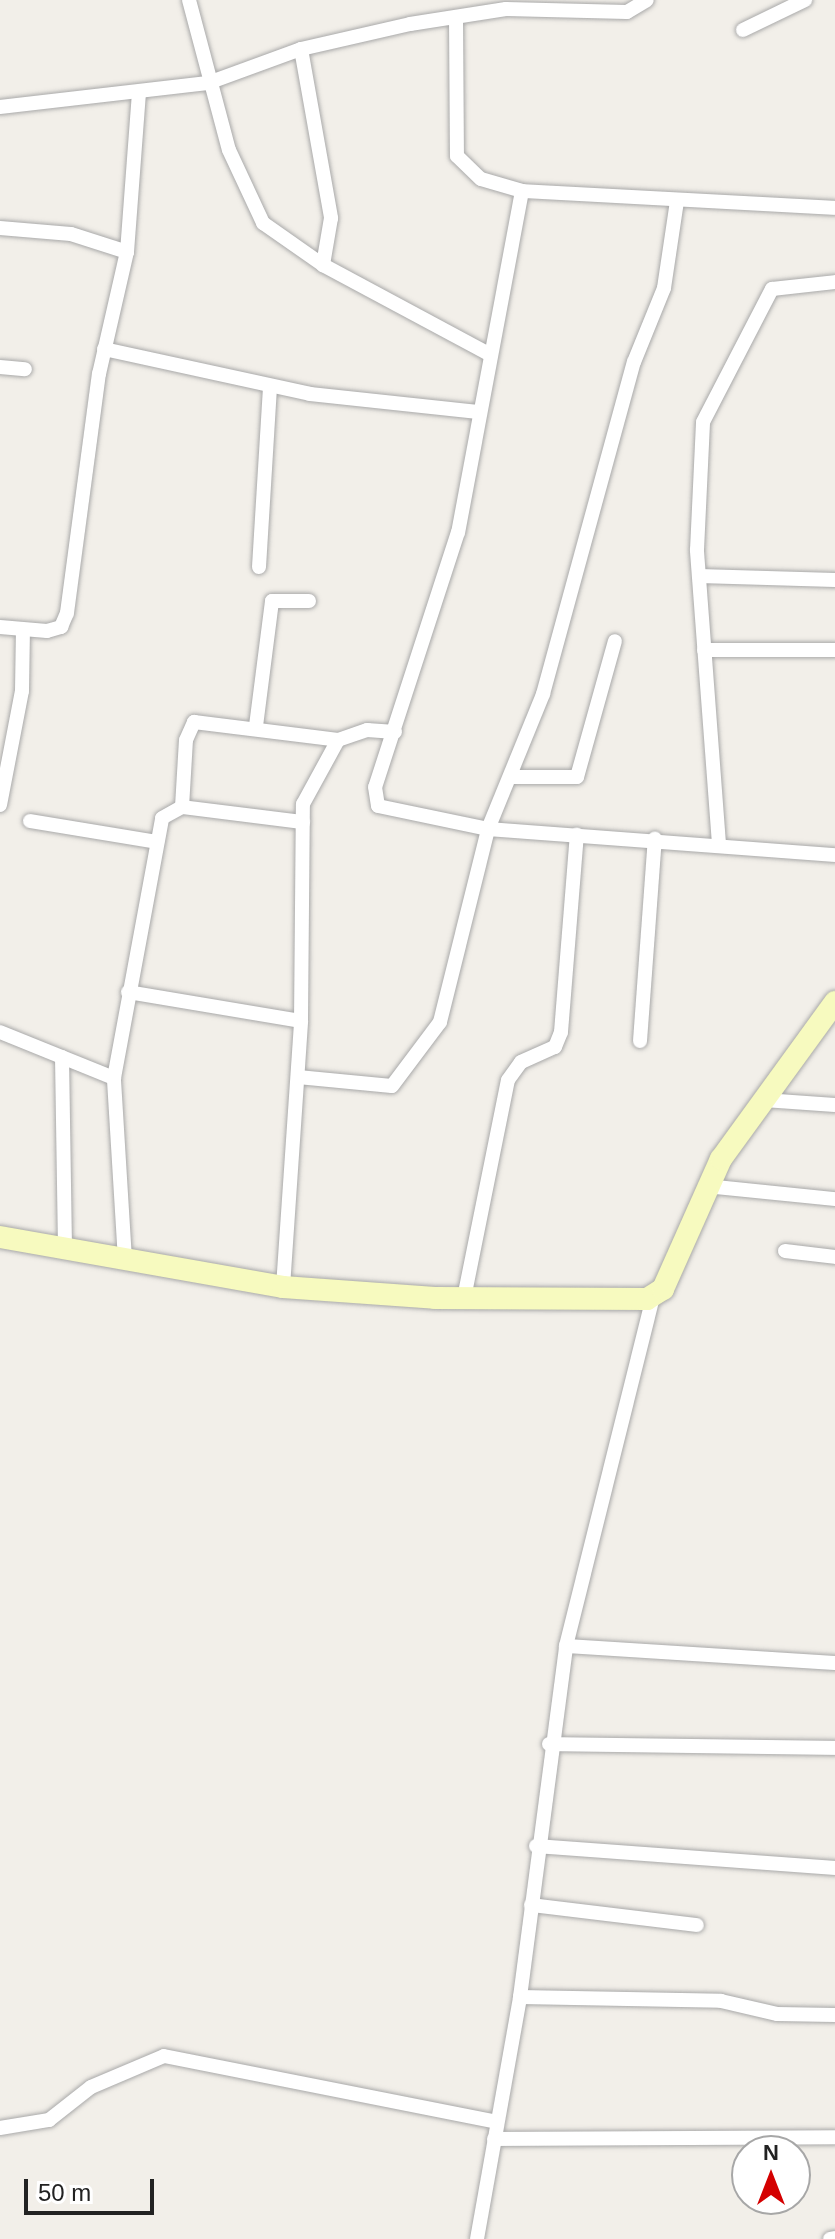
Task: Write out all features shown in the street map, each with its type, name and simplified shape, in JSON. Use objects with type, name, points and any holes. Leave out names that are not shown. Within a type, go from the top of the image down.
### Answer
[{"type":"street","points":[[189,0],[208,83],[263,223],[323,265],[489,354]]},
{"type":"street","points":[[0,107],[208,83],[301,49],[456,18],[505,4],[627,12],[647,0]]},
{"type":"street","points":[[743,30],[805,0]]},
{"type":"street","points":[[456,18],[457,156],[481,179],[522,191],[835,208]]},
{"type":"street","points":[[301,49],[331,218],[323,265]]},
{"type":"street","points":[[0,627],[23,630],[61,627],[67,613],[104,349],[127,252],[139,91]]},
{"type":"street","points":[[522,191],[478,412],[458,532],[375,787],[378,806],[488,829],[655,839],[835,855]]},
{"type":"street","points":[[298,1077],[378,1088],[402,1076],[414,1047],[440,1022],[488,829],[543,694],[643,334],[664,288],[677,201]]},
{"type":"street","points":[[0,228],[71,234],[127,252]]},
{"type":"street","points":[[719,844],[699,576],[703,422],[772,289],[835,282]]},
{"type":"street","points":[[104,349],[270,386],[478,412]]},
{"type":"street","points":[[0,367],[25,369]]},
{"type":"street","points":[[259,567],[270,386]]},
{"type":"street","points":[[699,576],[835,580]]},
{"type":"street","points":[[256,726],[272,601],[309,601]]},
{"type":"street","points":[[0,805],[22,691],[23,630]]},
{"type":"street","points":[[511,777],[577,777],[615,641]]},
{"type":"street","points":[[704,650],[835,650]]},
{"type":"street","points":[[182,807],[189,728],[194,722],[256,726],[338,740],[367,730],[395,732]]},
{"type":"street","points":[[283,1287],[301,1021],[303,822],[310,783],[338,740]]},
{"type":"street","points":[[125,1260],[114,1078],[157,842],[168,809],[182,807],[303,822]]},
{"type":"street","points":[[30,821],[157,842]]},
{"type":"street","points":[[464,1298],[508,1080],[521,1062],[555,1047],[561,1032],[577,835]]},
{"type":"street","points":[[640,1041],[655,839]]},
{"type":"street","points":[[128,992],[301,1021]]},
{"type":"street","points":[[477,2239],[520,1997],[549,1744],[566,1646],[653,1297],[663,1289],[706,1186],[835,1002]]},
{"type":"street","points":[[0,1032],[114,1078]]},
{"type":"street","points":[[62,1057],[65,1249]]},
{"type":"street","points":[[764,1100],[835,1105]]},
{"type":"street","points":[[706,1186],[835,1199]]},
{"type":"street","points":[[0,1237],[283,1287],[464,1298],[653,1297]]},
{"type":"street","points":[[785,1251],[835,1257]]},
{"type":"street","points":[[566,1646],[835,1663]]},
{"type":"street","points":[[549,1744],[835,1748]]},
{"type":"street","points":[[536,1846],[835,1868]]},
{"type":"street","points":[[531,1905],[697,1925]]},
{"type":"street","points":[[520,1997],[721,2001],[777,2014],[835,2015]]},
{"type":"street","points":[[0,2128],[49,2120],[91,2087],[131,2076],[164,2056],[496,2122]]},
{"type":"street","points":[[494,2139],[835,2137]]}]
